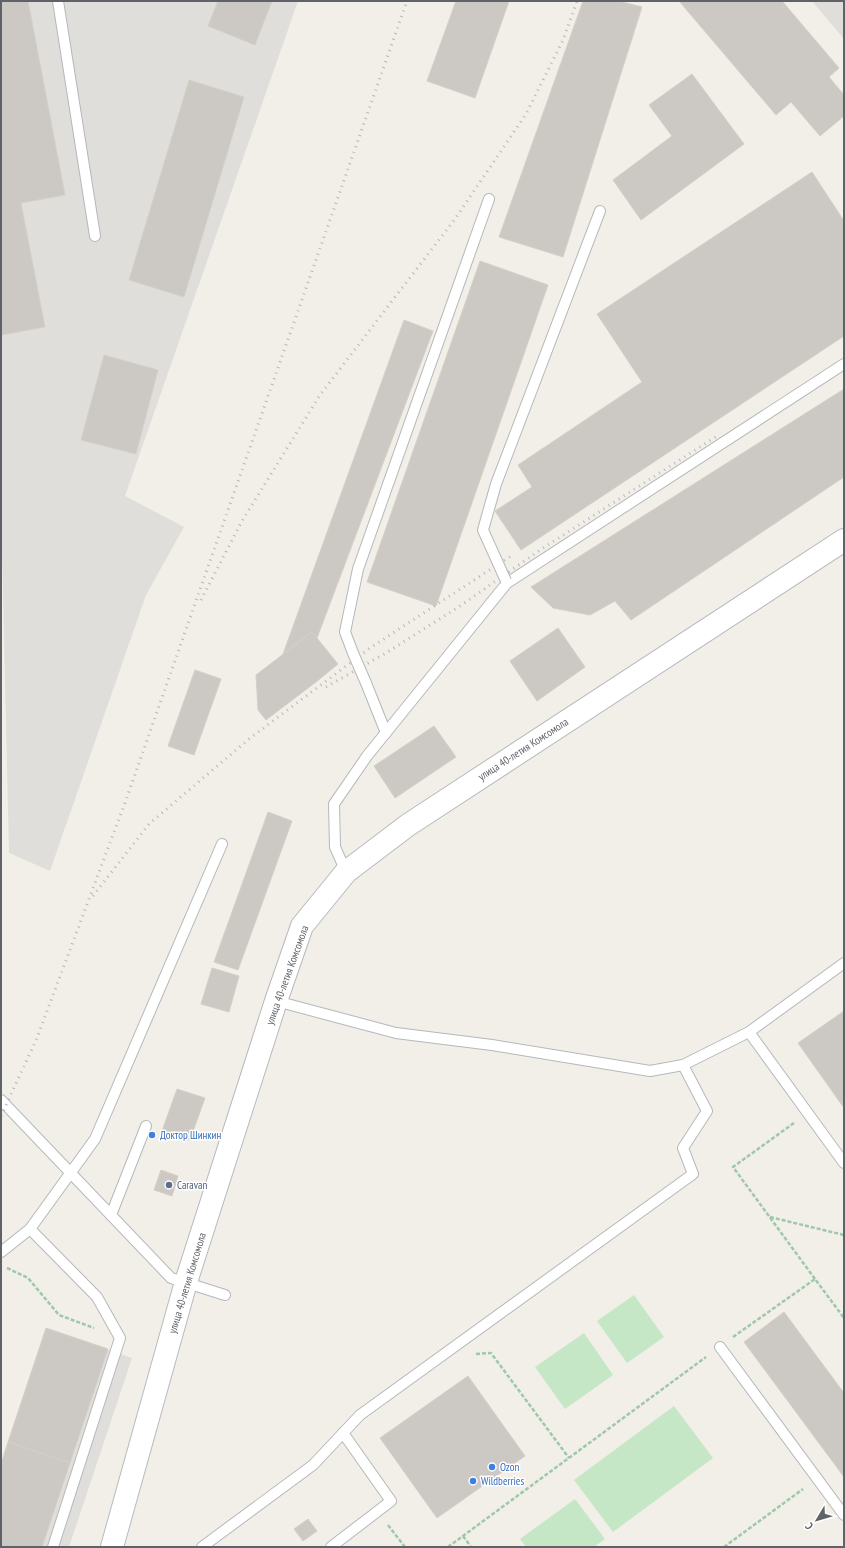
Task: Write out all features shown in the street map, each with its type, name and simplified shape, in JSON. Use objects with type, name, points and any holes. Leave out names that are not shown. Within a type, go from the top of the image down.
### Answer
[{"type":"main road","name":"улица 40-летия Комсомола","points":[[112,1547],[186,1282],[276,1001],[302,926],[346,872],[408,825],[844,540]]},
{"type":"lane","points":[[58,1],[95,236]]},
{"type":"lane","points":[[386,733],[345,632],[358,569],[489,199]]},
{"type":"lane","points":[[506,582],[483,530],[496,484],[600,211]]},
{"type":"lane","points":[[346,872],[335,847],[334,804],[367,756],[506,582],[844,364]]},
{"type":"lane","points":[[1,1252],[30,1230],[94,1139],[222,844]]},
{"type":"lane","points":[[276,1001],[396,1033],[492,1045],[650,1071],[683,1065],[749,1032],[844,963]]},
{"type":"lane","points":[[749,1032],[844,1163]]},
{"type":"lane","points":[[202,1547],[313,1465],[360,1415],[693,1174],[684,1148],[707,1111],[683,1065]]},
{"type":"lane","points":[[1,1100],[171,1278],[225,1295]]},
{"type":"lane","points":[[111,1215],[146,1126]]},
{"type":"lane","points":[[30,1230],[97,1297],[120,1338],[53,1547]]},
{"type":"lane","points":[[720,1346],[844,1515]]},
{"type":"lane","points":[[331,1547],[391,1500],[343,1433]]},
{"type":"path","points":[[808,1113],[733,1167],[844,1318]]},
{"type":"path","points":[[769,1217],[844,1235]]},
{"type":"path","points":[[1,1265],[28,1278],[59,1315],[120,1338]]},
{"type":"path","points":[[448,1547],[720,1346],[815,1279]]},
{"type":"path","points":[[453,1348],[459,1355],[491,1353],[569,1458]]},
{"type":"path","points":[[724,1547],[817,1478]]},
{"type":"path","points":[[463,1536],[471,1547]]},
{"type":"shaded area","points":[[1,1],[298,1],[125,496],[184,527],[146,595],[50,871],[9,853],[1,505]]},
{"type":"shaded area","points":[[812,1],[844,1],[844,39]]},
{"type":"shaded area","points":[[46,1328],[132,1358],[69,1547],[1,1547]]},
{"type":"green space","points":[[634,1295],[664,1337],[627,1363],[597,1321]]},
{"type":"green space","points":[[584,1333],[613,1375],[565,1409],[535,1367]]},
{"type":"green space","points":[[674,1406],[713,1458],[613,1532],[574,1480]]},
{"type":"green space","points":[[575,1499],[605,1539],[594,1547],[526,1547],[520,1539]]},
{"type":"building","points":[[1,1],[28,1],[65,195],[21,203],[45,327],[1,335]]},
{"type":"building","points":[[218,1],[272,1],[255,45],[208,26]]},
{"type":"building","points":[[456,1],[509,1],[475,98],[427,81]]},
{"type":"building","points":[[583,1],[618,1],[642,7],[563,257],[499,237]]},
{"type":"building","points":[[679,1],[782,1],[839,68],[829,77],[844,95],[844,116],[820,136],[791,102],[776,115]]},
{"type":"building","points":[[692,74],[744,144],[641,220],[613,180],[672,136],[649,105]]},
{"type":"building","points":[[189,80],[244,97],[184,297],[129,280]]},
{"type":"building","points":[[812,172],[844,221],[844,336],[521,550],[495,511],[532,487],[518,465],[642,382],[597,314]]},
{"type":"building","points":[[480,261],[548,285],[436,606],[367,582]]},
{"type":"building","points":[[404,320],[433,331],[317,638],[312,632],[283,654]]},
{"type":"building","points":[[104,355],[158,370],[136,454],[81,440]]},
{"type":"building","points":[[844,389],[844,477],[631,620],[615,601],[590,615],[553,608],[531,587]]},
{"type":"building","points":[[558,628],[585,667],[537,701],[510,661]]},
{"type":"building","points":[[312,632],[338,664],[266,720],[258,710],[256,675]]},
{"type":"building","points":[[195,670],[221,679],[194,755],[168,746]]},
{"type":"building","points":[[434,726],[456,757],[395,798],[374,766]]},
{"type":"building","points":[[268,812],[292,821],[238,970],[214,962]]},
{"type":"building","points":[[212,968],[239,976],[229,1012],[201,1004]]},
{"type":"building","points":[[844,1011],[844,1108],[798,1043]]},
{"type":"building","points":[[177,1089],[205,1098],[190,1140],[162,1131]]},
{"type":"building","points":[[161,1170],[178,1176],[172,1196],[154,1190]]},
{"type":"building","points":[[784,1312],[844,1393],[844,1477],[744,1342]]},
{"type":"building","points":[[46,1328],[108,1349],[70,1463],[8,1442]]},
{"type":"building","points":[[468,1376],[525,1456],[437,1518],[380,1438]]},
{"type":"building","points":[[8,1442],[70,1463],[42,1547],[1,1547],[1,1464]]},
{"type":"building","points":[[308,1519],[317,1531],[303,1541],[294,1529]]},
{"type":"railway","points":[[1,1116],[37,1038],[126,800],[407,1]]},
{"type":"railway","points":[[201,600],[242,521],[320,395],[455,219],[526,114],[563,40],[577,1]]},
{"type":"railway","points":[[326,687],[386,653],[460,606],[543,548],[717,436]]},
{"type":"railway","points":[[93,896],[149,824],[249,739],[370,648],[511,556]]},
{"type":"place","name":"Доктор Шинкин","points":[[152,1135]]},
{"type":"place","name":"Caravan","points":[[169,1185]]},
{"type":"place","name":"Ozon","points":[[492,1467]]},
{"type":"place","name":"Wildberries","points":[[473,1481]]}]
